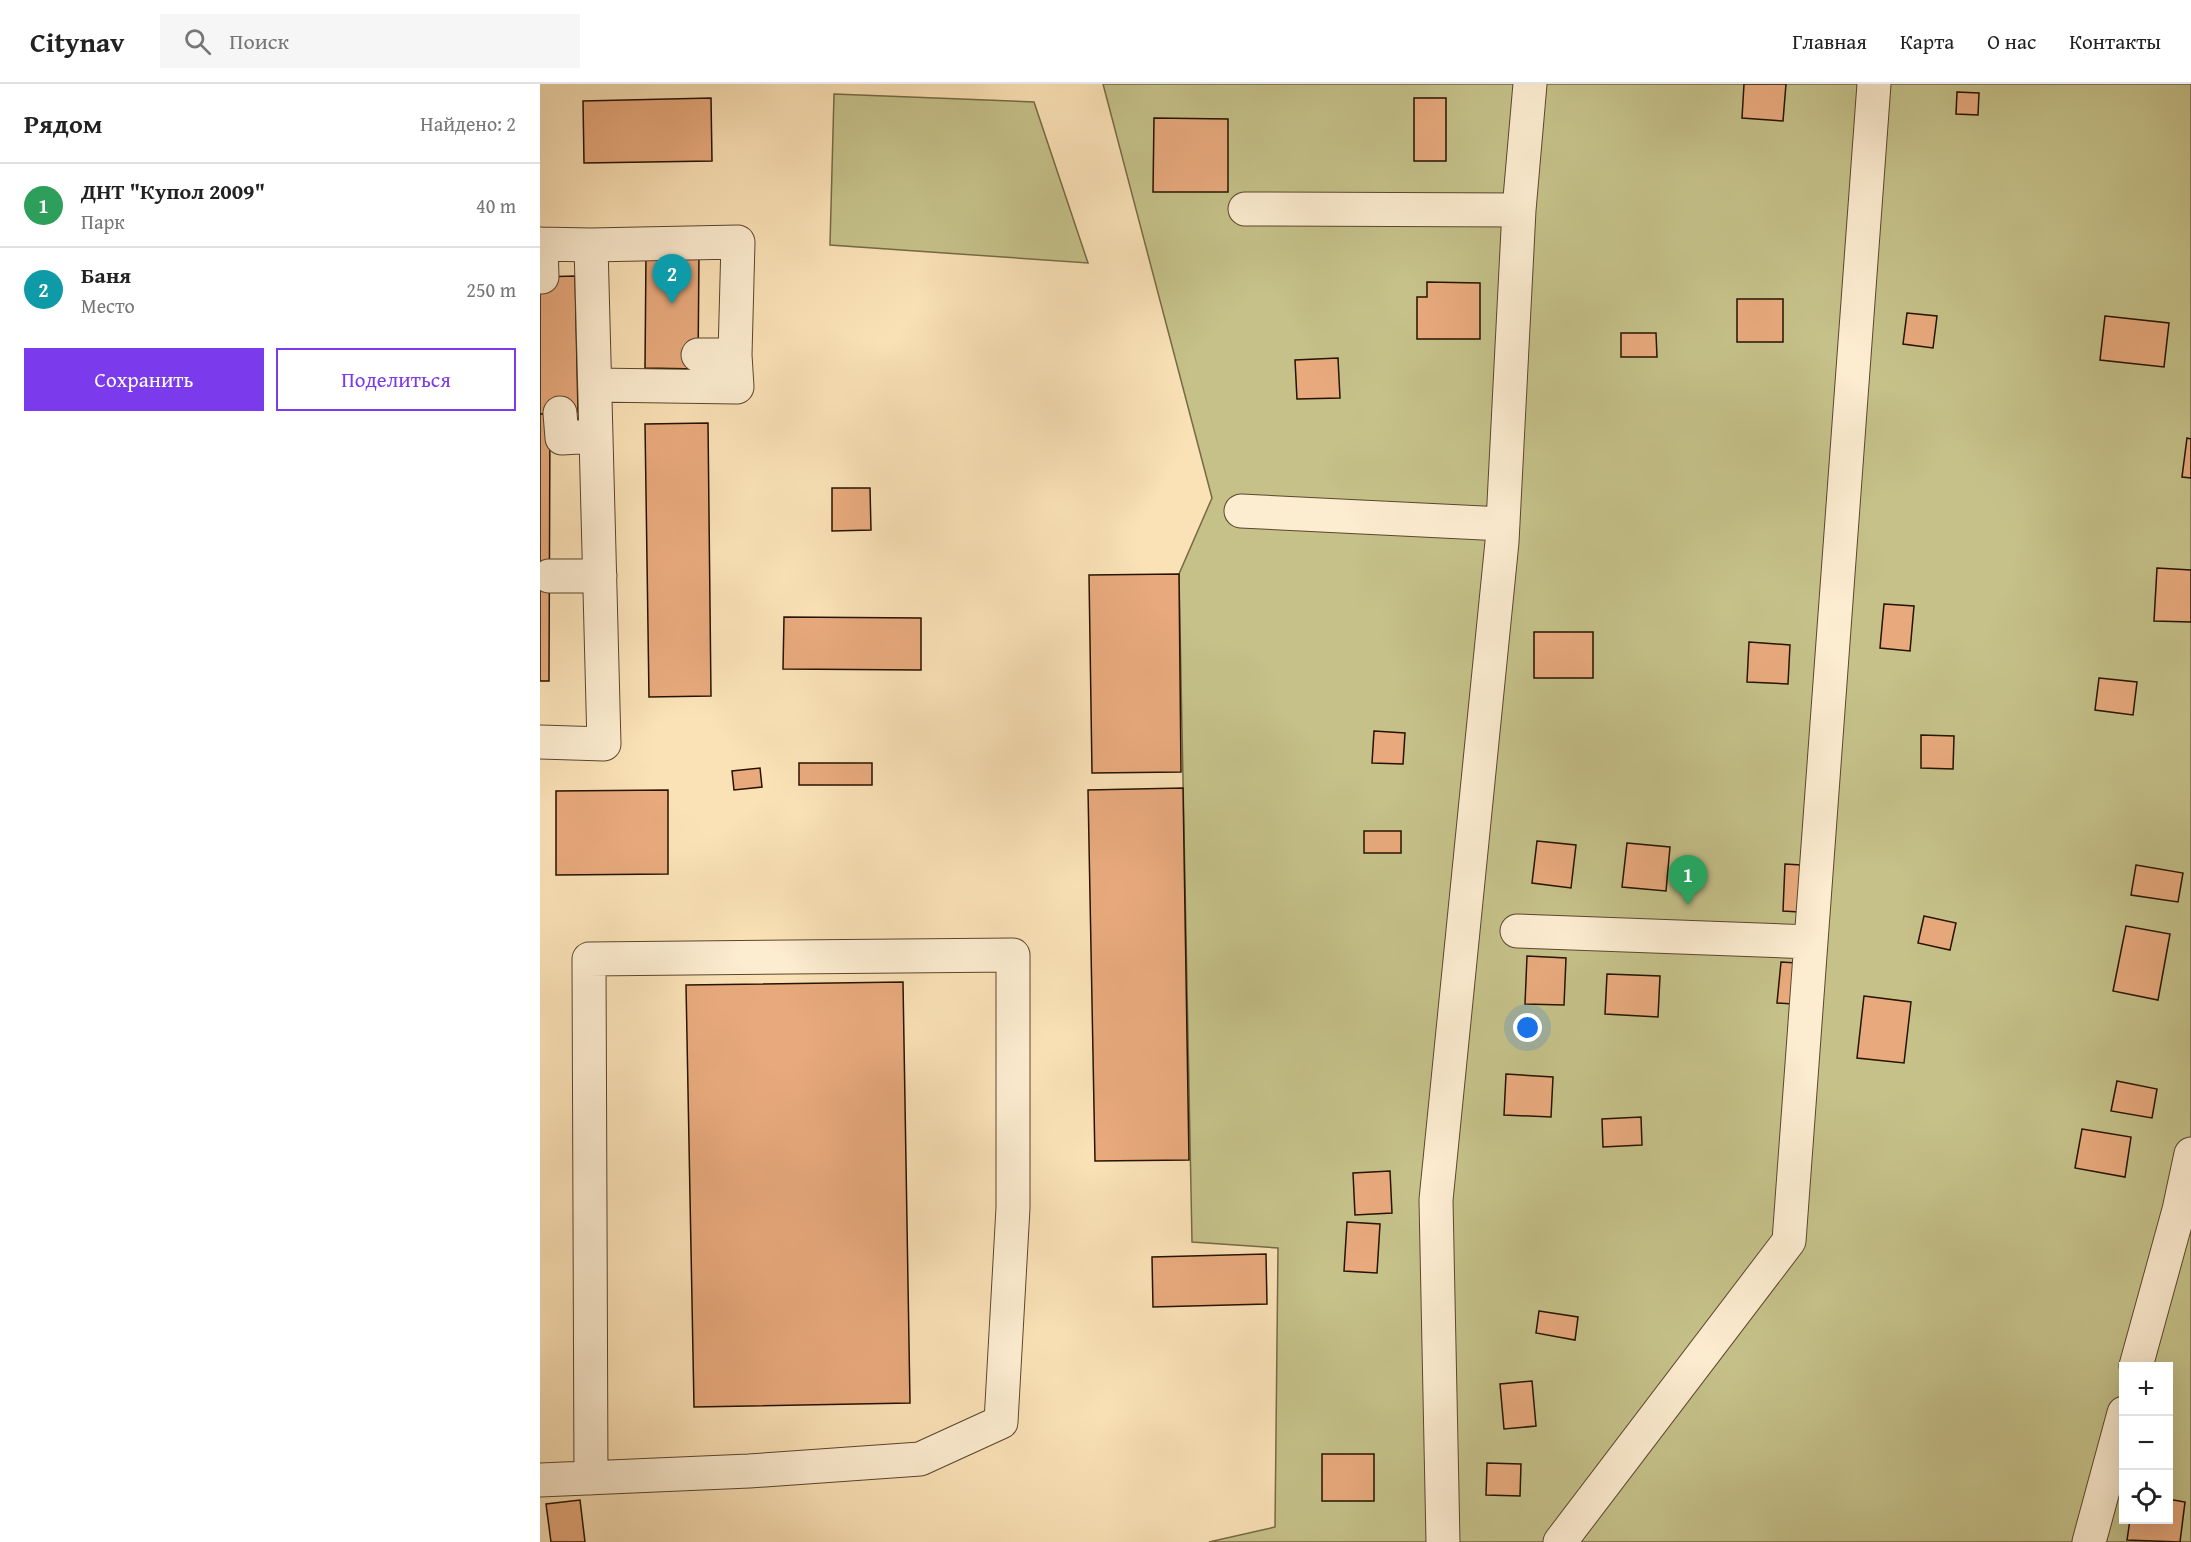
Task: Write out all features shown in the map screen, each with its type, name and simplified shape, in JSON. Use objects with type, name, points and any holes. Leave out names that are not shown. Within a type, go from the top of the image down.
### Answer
[{"type":"street","points":[[1443,1542],[1436,1200],[1503,524],[1519,210],[1530,84]]},
{"type":"street","points":[[1560,1542],[1789,1241],[1874,84]]},
{"type":"street","points":[[1245,209],[1519,210]]},
{"type":"street","points":[[542,277],[540,244],[688,248],[738,242],[735,355],[737,387],[594,385]]},
{"type":"street","points":[[540,742],[604,744],[591,245]]},
{"type":"street","points":[[698,355],[735,355]]},
{"type":"street","points":[[560,413],[561,438],[596,436]]},
{"type":"street","points":[[1241,511],[1503,524]]},
{"type":"street","points":[[549,576],[600,576]]},
{"type":"street","points":[[1517,931],[1811,942]]},
{"type":"street","points":[[540,1480],[591,1478],[749,1471],[920,1459],[1001,1422],[1013,1208],[1013,955],[589,959],[591,1478]]},
{"type":"street","points":[[2138,1362],[2178,1258],[2180,1210],[2191,1154]]},
{"type":"street","points":[[2089,1542],[2123,1416]]},
{"type":"shaded area","points":[[1103,84],[2191,84],[2191,1542],[1209,1542],[1275,1527],[1278,1248],[1192,1242],[1179,574],[1212,498]]},
{"type":"shaded area","points":[[834,94],[1034,102],[1088,263],[830,245]]},
{"type":"building","points":[[1744,84],[1786,84],[1783,121],[1742,118]]},
{"type":"building","points":[[1957,92],[1979,93],[1978,115],[1956,114]]},
{"type":"building","points":[[711,98],[712,161],[584,163],[583,101]]},
{"type":"building","points":[[1414,98],[1446,98],[1446,161],[1414,161]]},
{"type":"building","points":[[1154,118],[1228,119],[1228,192],[1153,192]]},
{"type":"building","points":[[646,253],[699,253],[698,369],[645,368]]},
{"type":"building","points":[[575,276],[578,412],[540,414],[540,277]]},
{"type":"building","points":[[1427,282],[1480,283],[1480,339],[1417,339],[1417,297],[1427,297]]},
{"type":"building","points":[[1737,299],[1783,299],[1783,342],[1737,342]]},
{"type":"building","points":[[1907,313],[1937,316],[1933,348],[1903,344]]},
{"type":"building","points":[[2105,316],[2169,323],[2164,367],[2100,360]]},
{"type":"building","points":[[1621,333],[1656,333],[1657,357],[1621,357]]},
{"type":"building","points":[[1338,358],[1340,398],[1297,399],[1295,360]]},
{"type":"building","points":[[540,414],[550,414],[549,681],[540,681]]},
{"type":"building","points":[[708,423],[711,696],[649,697],[645,424]]},
{"type":"building","points":[[2187,438],[2191,439],[2191,478],[2182,477]]},
{"type":"building","points":[[832,488],[870,488],[871,530],[832,531]]},
{"type":"building","points":[[2157,568],[2191,570],[2191,622],[2154,621]]},
{"type":"building","points":[[1179,574],[1181,772],[1092,773],[1089,575]]},
{"type":"building","points":[[1884,604],[1914,606],[1910,651],[1880,648]]},
{"type":"building","points":[[784,617],[921,618],[921,670],[783,669]]},
{"type":"building","points":[[1534,632],[1593,632],[1593,678],[1534,678]]},
{"type":"building","points":[[1749,642],[1790,645],[1788,684],[1747,682]]},
{"type":"building","points":[[2099,678],[2137,682],[2133,715],[2095,710]]},
{"type":"building","points":[[1374,731],[1405,733],[1403,764],[1372,763]]},
{"type":"building","points":[[1921,735],[1954,736],[1953,769],[1921,768]]},
{"type":"building","points":[[799,763],[872,763],[872,785],[799,785]]},
{"type":"building","points":[[760,768],[762,787],[734,790],[732,771]]},
{"type":"building","points":[[1183,788],[1189,1160],[1095,1161],[1088,790]]},
{"type":"building","points":[[668,790],[668,874],[556,875],[556,791]]},
{"type":"building","points":[[1364,831],[1401,831],[1401,853],[1364,853]]},
{"type":"building","points":[[1537,841],[1576,845],[1571,888],[1532,883]]},
{"type":"building","points":[[1627,843],[1670,847],[1666,891],[1622,887]]},
{"type":"building","points":[[1785,864],[1801,865],[1799,912],[1783,911]]},
{"type":"building","points":[[2136,865],[2183,873],[2178,902],[2131,895]]},
{"type":"building","points":[[1924,916],[1956,923],[1950,950],[1918,943]]},
{"type":"building","points":[[2126,926],[2170,934],[2158,1000],[2113,991]]},
{"type":"building","points":[[1527,956],[1566,958],[1564,1005],[1525,1004]]},
{"type":"building","points":[[1781,962],[1797,963],[1793,1004],[1777,1003]]},
{"type":"building","points":[[1607,974],[1660,976],[1658,1017],[1605,1014]]},
{"type":"building","points":[[903,982],[910,1403],[694,1407],[686,985]]},
{"type":"building","points":[[1864,996],[1911,1002],[1904,1063],[1857,1058]]},
{"type":"building","points":[[1506,1074],[1553,1077],[1551,1117],[1504,1115]]},
{"type":"building","points":[[2117,1081],[2157,1089],[2152,1118],[2111,1111]]},
{"type":"building","points":[[1641,1117],[1642,1145],[1603,1147],[1602,1119]]},
{"type":"building","points":[[2082,1129],[2131,1137],[2125,1177],[2075,1168]]},
{"type":"building","points":[[1390,1171],[1392,1213],[1355,1215],[1353,1173]]},
{"type":"building","points":[[1347,1222],[1380,1224],[1377,1273],[1344,1271]]},
{"type":"building","points":[[1266,1254],[1267,1304],[1153,1307],[1152,1257]]},
{"type":"building","points":[[1539,1311],[1578,1317],[1575,1340],[1536,1333]]},
{"type":"building","points":[[1532,1381],[1536,1426],[1504,1429],[1500,1384]]},
{"type":"building","points":[[1322,1454],[1374,1454],[1374,1501],[1322,1501]]},
{"type":"building","points":[[1487,1463],[1521,1464],[1520,1496],[1486,1495]]},
{"type":"building","points":[[580,1500],[585,1542],[551,1542],[546,1504]]},
{"type":"building","points":[[2173,1500],[2185,1502],[2180,1542],[2127,1540],[2129,1524],[2173,1524]]},
{"type":"place","name":"Баня","points":[[672,304]]},
{"type":"place","name":"ДНТ \"Купол 2009\"","points":[[1688,905]]}]
